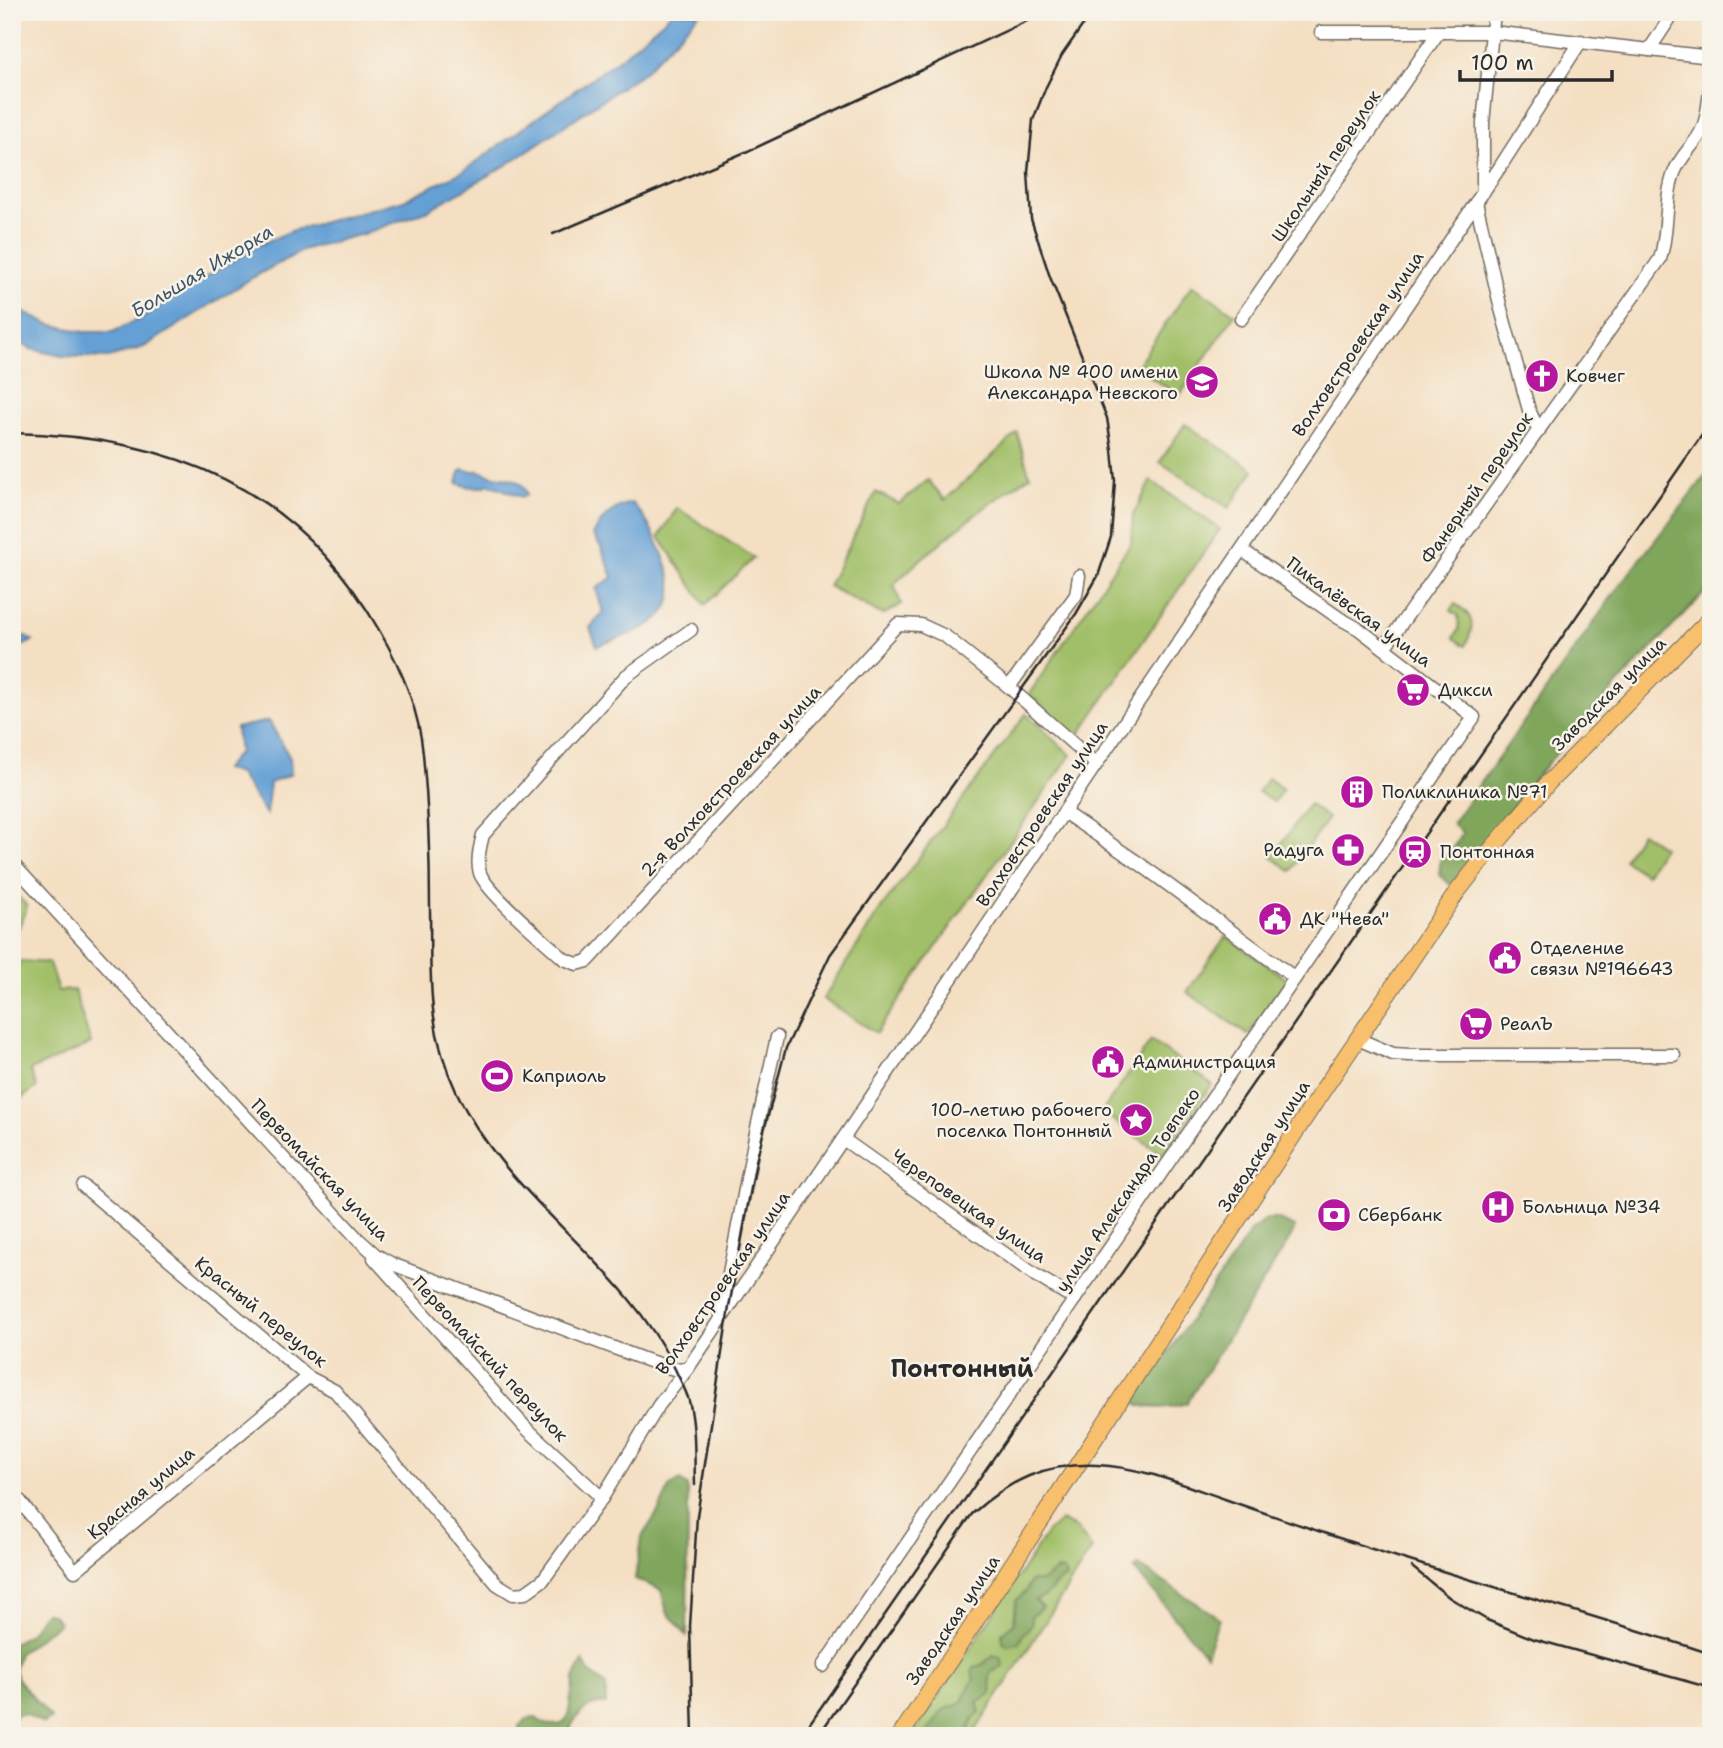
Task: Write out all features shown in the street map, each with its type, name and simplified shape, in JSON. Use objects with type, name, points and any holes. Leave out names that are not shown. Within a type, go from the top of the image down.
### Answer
[{"type":"main road","name":"Заводская улица","points":[[900,1736],[1357,1039],[1457,892],[1549,782],[1711,618]]},
{"type":"street","points":[[1494,12],[1479,197],[1501,309],[1529,411],[1539,431]]},
{"type":"street","points":[[1649,50],[1674,12]]},
{"type":"street","points":[[1321,32],[1492,32],[1711,57]]},
{"type":"street","name":"Школьный переулок","points":[[1241,319],[1438,33]]},
{"type":"street","name":"Волховстроевская улица","points":[[519,1594],[543,1580],[602,1498],[659,1405],[688,1368],[1065,813],[1581,41]]},
{"type":"street","name":"Фанерный переулок","points":[[1384,648],[1660,259],[1666,240],[1672,176],[1705,121],[1711,85]]},
{"type":"street","name":"Пикалёвская улица","points":[[1242,550],[1384,648],[1455,704]]},
{"type":"street","points":[[1079,576],[1076,596],[1009,687],[1096,764]]},
{"type":"street","name":"2-я Волховстроевская улица","points":[[691,630],[626,676],[483,835],[479,851],[479,872],[489,888],[564,959],[576,964],[588,961],[898,624],[921,625],[945,636],[1009,687]]},
{"type":"street","name":"улица Александра Товпеко","points":[[823,1666],[1474,717],[1455,704]]},
{"type":"street","points":[[1065,813],[1140,864],[1295,978]]},
{"type":"street","name":"Первомайская улица","points":[[12,863],[358,1240],[376,1255],[392,1264],[646,1360],[674,1369],[688,1368]]},
{"type":"street","points":[[719,1322],[777,1037]]},
{"type":"street","points":[[1357,1039],[1393,1054],[1409,1055],[1674,1055]]},
{"type":"street","name":"Череповецкая улица","points":[[843,1139],[1035,1275],[1075,1298]]},
{"type":"street","name":"Красный переулок","points":[[83,1186],[308,1377],[335,1391],[497,1584],[513,1594],[519,1594]]},
{"type":"street","name":"Первомайский переулок","points":[[358,1240],[525,1427],[602,1498]]},
{"type":"street","name":"Красная улица","points":[[12,1491],[75,1571],[308,1377]]},
{"type":"green space","points":[[1192,285],[1235,314],[1179,396],[1136,367]]},
{"type":"green space","points":[[1185,424],[1254,470],[1229,508],[1160,462]]},
{"type":"green space","points":[[1017,433],[1030,476],[926,554],[894,584],[901,604],[883,615],[828,586],[876,492],[899,504],[928,480],[945,500]]},
{"type":"green space","points":[[1711,469],[1711,586],[1599,704],[1536,777],[1451,885],[1439,875],[1441,857],[1450,852],[1463,833],[1452,824],[1620,585]]},
{"type":"green space","points":[[1151,481],[1220,529],[1076,739],[1029,694],[1131,543],[1133,515]]},
{"type":"green space","points":[[677,508],[754,558],[705,605],[659,537]]},
{"type":"green space","points":[[1455,604],[1470,617],[1472,627],[1465,646],[1454,638],[1459,629],[1458,615],[1451,611]]},
{"type":"green space","points":[[1026,714],[1071,755],[876,1033],[823,999],[880,910]]},
{"type":"green space","points":[[1268,778],[1283,789],[1274,802],[1258,792]]},
{"type":"green space","points":[[1309,804],[1328,818],[1291,871],[1272,857]]},
{"type":"green space","points":[[1641,832],[1663,847],[1646,874],[1624,860]]},
{"type":"green space","points":[[12,890],[27,906],[12,945]]},
{"type":"green space","points":[[1226,936],[1288,980],[1248,1035],[1187,992]]},
{"type":"green space","points":[[21,961],[49,963],[58,991],[74,990],[91,1044],[30,1070],[37,1087],[12,1105],[12,1007],[15,1006],[13,1001],[17,964]]},
{"type":"green space","points":[[1151,1041],[1212,1084],[1163,1155],[1102,1112]]},
{"type":"green space","points":[[1266,1219],[1277,1219],[1295,1227],[1187,1403],[1160,1408],[1134,1402],[1252,1230]]},
{"type":"green space","points":[[680,1481],[687,1486],[688,1495],[687,1636],[667,1612],[661,1590],[635,1579],[641,1538],[658,1512],[670,1486]]},
{"type":"green space","points":[[1061,1521],[1077,1529],[1092,1549],[972,1736],[912,1736],[1048,1531]]},
{"type":"green space","points":[[1139,1566],[1219,1618],[1206,1655],[1134,1569]]},
{"type":"green space","points":[[1057,1570],[1064,1571],[1067,1577],[1057,1583],[1046,1596],[1035,1600],[1042,1607],[1031,1616],[1032,1625],[1019,1643],[1007,1645],[1003,1641],[1002,1633],[1014,1623],[1016,1601],[1026,1591],[1030,1581],[1042,1581]]},
{"type":"green space","points":[[45,1612],[54,1615],[59,1623],[19,1653],[14,1671],[18,1680],[51,1718],[44,1724],[26,1714],[16,1714],[12,1724],[12,1643],[28,1635]]},
{"type":"green space","points":[[993,1655],[1000,1657],[1003,1666],[990,1673],[991,1693],[977,1702],[980,1713],[973,1719],[967,1736],[925,1736],[943,1710],[962,1701],[974,1678],[974,1668]]},
{"type":"green space","points":[[583,1661],[588,1671],[606,1685],[606,1704],[599,1704],[581,1712],[568,1736],[520,1736],[519,1726],[527,1719],[536,1718],[545,1724],[554,1725],[562,1724],[568,1717],[574,1678]]},
{"type":"water","points":[[673,12],[701,12],[645,71],[505,166],[426,211],[363,234],[305,249],[252,278],[144,347],[109,358],[62,356],[31,349],[12,338],[12,307],[49,324],[84,332],[113,332],[153,312],[257,246],[291,231],[404,200],[462,172],[624,55]]},
{"type":"water","points":[[464,469],[517,481],[527,495],[522,497],[489,484],[473,487],[457,483],[460,472]]},
{"type":"water","points":[[632,503],[647,523],[662,552],[671,580],[671,596],[666,609],[657,619],[630,634],[597,646],[590,628],[603,612],[596,589],[613,577],[593,535],[608,514]]},
{"type":"water","points":[[12,629],[33,641],[12,650]]},
{"type":"water","points":[[269,721],[290,758],[291,774],[270,783],[266,814],[239,774],[224,769],[239,752],[236,728]]},
{"type":"railway","points":[[553,234],[755,148],[1046,12]]},
{"type":"railway","points":[[693,1736],[690,1626],[697,1516],[729,1307],[756,1161],[786,1048],[830,955],[1076,614],[1098,576],[1111,537],[1115,481],[1107,418],[1050,277],[1031,219],[1028,172],[1033,120],[1046,87],[1062,55],[1092,12]]},
{"type":"railway","points":[[801,1736],[1711,422]]},
{"type":"railway","points":[[12,433],[70,437],[125,445],[177,459],[225,479],[269,506],[310,540],[346,581],[379,630],[408,690],[421,737],[430,869],[432,1001],[439,1045],[446,1068],[478,1130],[504,1165],[626,1295],[653,1331],[675,1369],[689,1401],[694,1432],[695,1485]]},
{"type":"railway","points":[[818,1736],[972,1514],[1000,1492],[1029,1476],[1078,1465],[1113,1466],[1159,1476],[1391,1555],[1711,1654]]},
{"type":"railway","points":[[1412,1567],[1450,1598],[1487,1620],[1534,1639],[1711,1688]]},
{"type":"place","name":"Ковчег","points":[[1542,376]]},
{"type":"place","name":"Школа № 400 имени Александра Невского","points":[[1202,382]]},
{"type":"place","name":"Дикси","points":[[1413,690]]},
{"type":"place","name":"Поликлиника №71","points":[[1357,792]]},
{"type":"place","name":"Радуга","points":[[1348,850]]},
{"type":"place","name":"Понтонная","points":[[1415,852]]},
{"type":"place","name":"ДК \"Нева\"","points":[[1275,919]]},
{"type":"place","name":"Отделение связи №196643","points":[[1505,958]]},
{"type":"place","name":"РеалЪ","points":[[1476,1024]]},
{"type":"place","name":"Администрация","points":[[1108,1062]]},
{"type":"place","name":"Каприоль","points":[[497,1076]]},
{"type":"place","name":"100-летию рабочего поселка Понтонный","points":[[1136,1120]]},
{"type":"place","name":"Больница №34","points":[[1498,1207]]},
{"type":"place","name":"Сбербанк","points":[[1334,1215]]},
{"type":"district","name":"Понтонный","points":[[962,1369]]},
{"type":"water label","name":"Большая Ижорка","points":[[202,271]]}]
